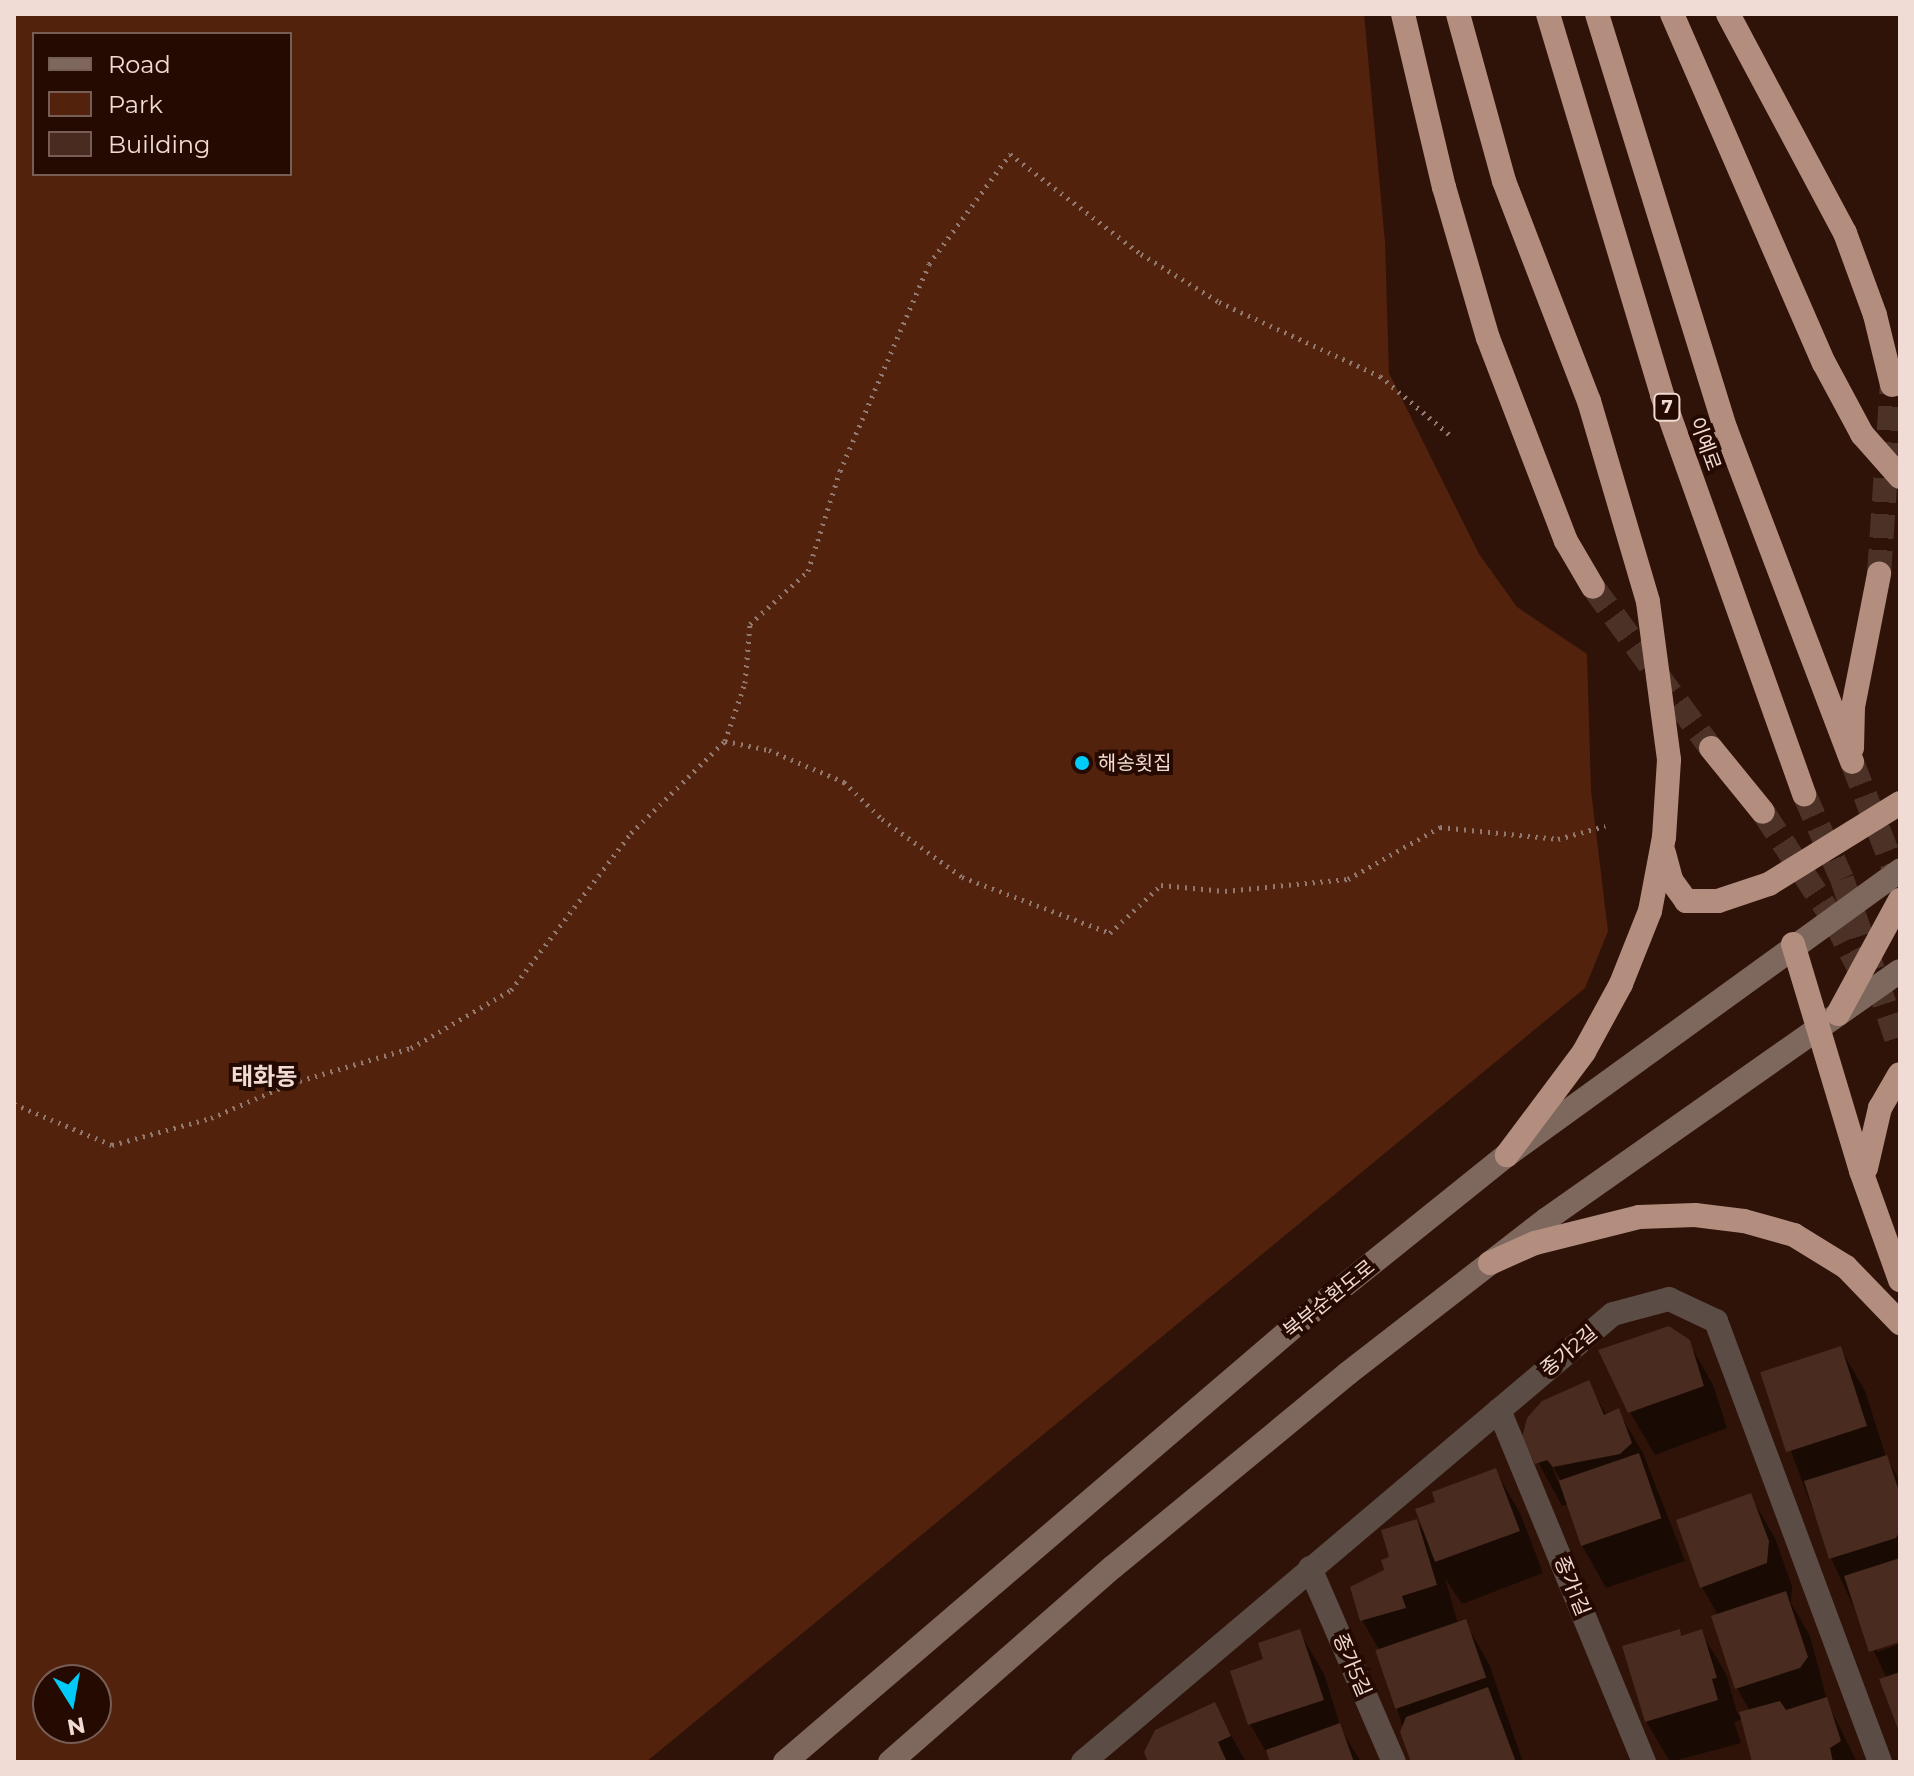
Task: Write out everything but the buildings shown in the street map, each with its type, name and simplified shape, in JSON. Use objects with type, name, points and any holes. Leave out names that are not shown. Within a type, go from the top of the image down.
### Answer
[{"type":"highway","points":[[1403,14],[1444,187],[1488,338],[1566,541],[1593,587]]},
{"type":"highway","points":[[1458,14],[1504,181],[1589,401],[1648,602],[1669,760],[1663,847],[1650,911],[1621,984],[1584,1052],[1507,1155]]},
{"type":"highway","name":"이예로","points":[[1548,14],[1662,395],[1804,794]]},
{"type":"highway","name":"이예로","points":[[1597,14],[1726,430],[1852,762],[1853,707],[1879,574]]},
{"type":"highway","points":[[1672,14],[1824,363],[1862,434],[1900,477]]},
{"type":"highway","points":[[1728,14],[1845,233],[1875,315],[1892,385]]},
{"type":"highway","points":[[1711,748],[1763,812]]},
{"type":"highway","points":[[1663,847],[1671,880],[1686,901],[1718,901],[1769,884],[1900,803]]},
{"type":"highway","points":[[1828,1021],[1900,900]]},
{"type":"highway","points":[[1793,944],[1828,1021],[1868,1189],[1900,1280]]},
{"type":"highway","points":[[1868,1189],[1869,1141],[1900,1074]]},
{"type":"highway","points":[[1490,1263],[1535,1243],[1639,1217],[1695,1215],[1744,1221],[1794,1235],[1846,1267],[1900,1323]]},
{"type":"main road","name":"북부순환도로","points":[[785,1762],[1116,1476],[1507,1155],[1793,944],[1900,870]]},
{"type":"main road","points":[[890,1762],[1113,1567],[1490,1263],[1900,971]]},
{"type":"street","name":"종가2길","points":[[1083,1762],[1110,1753],[1310,1568],[1613,1314],[1669,1299],[1716,1321],[1880,1762]]},
{"type":"street","name":"종가1길","points":[[1499,1410],[1644,1762]]},
{"type":"street","name":"종가5길","points":[[1310,1568],[1394,1762]]},
{"type":"path","points":[[14,1104],[112,1145],[211,1118],[292,1083],[411,1048],[511,990],[631,833],[725,741],[745,683],[750,624],[808,571],[840,471],[929,264],[1010,154],[1141,254],[1219,302],[1380,376],[1451,436]]},
{"type":"path","points":[[725,741],[769,750],[844,782],[882,819],[962,877],[1110,933],[1161,885],[1225,891],[1348,879],[1440,827],[1558,839],[1605,826]]},
{"type":"green space","points":[[14,14],[1364,14],[1385,242],[1389,373],[1479,554],[1517,607],[1587,654],[1591,791],[1608,931],[1585,988],[646,1762],[14,1762]]},
{"type":"tunnel","points":[[1879,574],[1892,385]]},
{"type":"tunnel","points":[[1593,587],[1711,748]]},
{"type":"tunnel","points":[[1852,762],[1900,885]]},
{"type":"tunnel","points":[[1804,794],[1842,879],[1900,1049]]},
{"type":"tunnel","points":[[1763,812],[1834,920],[1860,970]]},
{"type":"place","name":"해송횟집","points":[[1082,763]]},
{"type":"district","name":"태화동","points":[[264,1077]]}]
